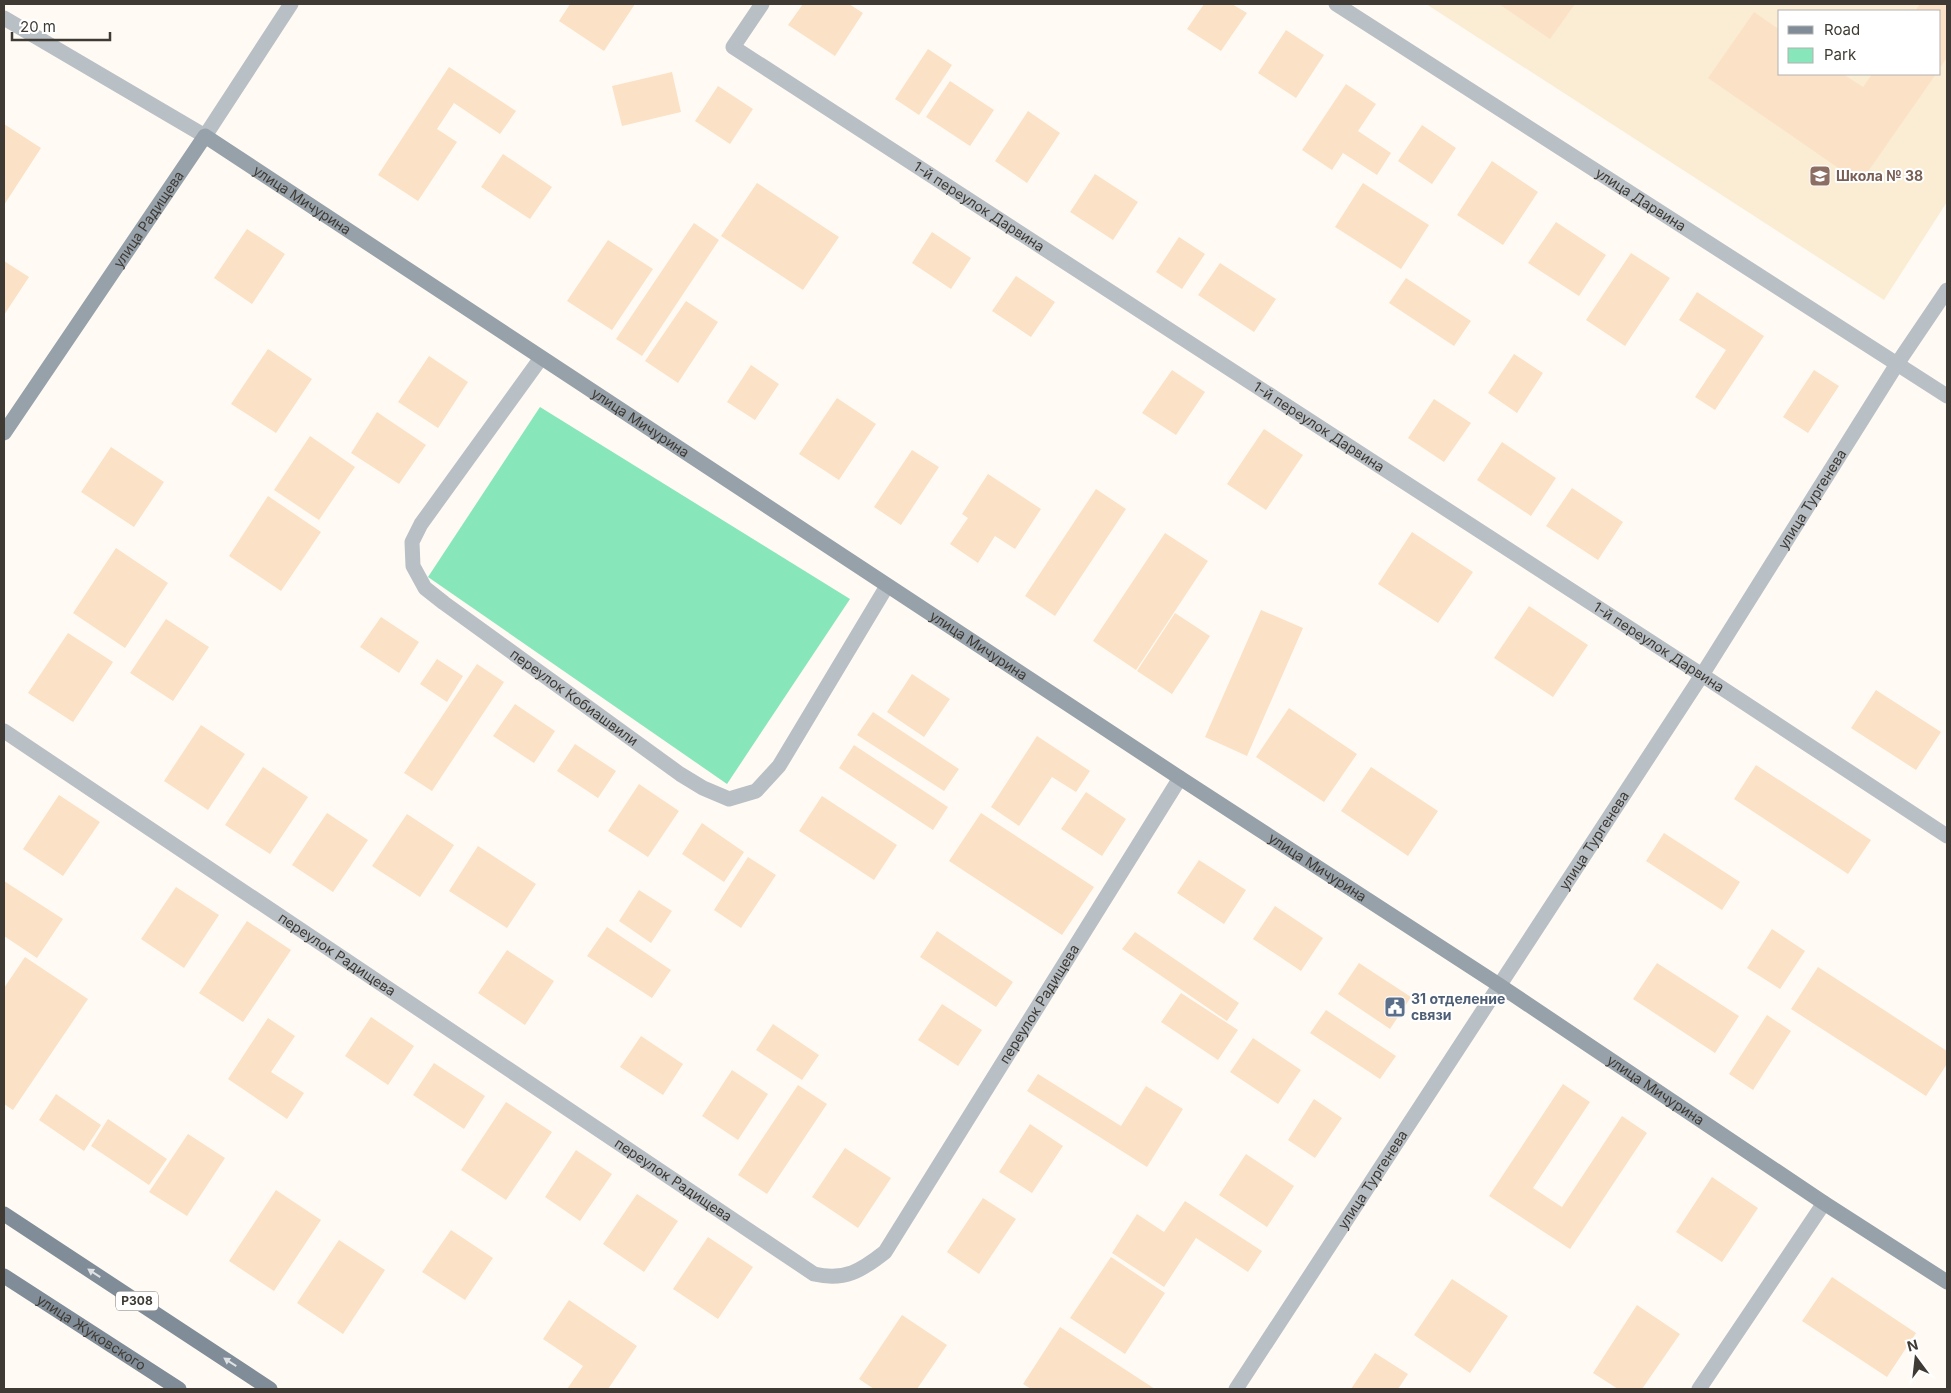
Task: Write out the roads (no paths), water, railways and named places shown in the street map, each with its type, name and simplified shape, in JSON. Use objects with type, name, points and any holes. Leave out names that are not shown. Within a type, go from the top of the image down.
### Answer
[{"type":"main road","name":"P308","points":[[4,1214],[270,1389]]},
{"type":"main road","name":"улица Жуковского","points":[[4,1276],[179,1389]]},
{"type":"street","name":"улица Радищева","points":[[4,433],[205,136],[290,4]]},
{"type":"street","name":"1-й переулок Дарвина","points":[[762,4],[733,47],[1947,836]]},
{"type":"street","name":"улица Дарвина","points":[[1336,4],[1947,396]]},
{"type":"street","name":"улица Мичурина","points":[[4,18],[205,136],[887,586],[1499,985],[1824,1203],[1947,1282]]},
{"type":"street","name":"улица Тургенева","points":[[1236,1389],[1702,675],[1897,364],[1947,290]]},
{"type":"street","name":"переулок Кобиашвили","points":[[541,358],[421,524],[412,542],[413,566],[425,588],[444,603],[680,774],[703,788],[729,799],[756,791],[780,766],[887,586]]},
{"type":"street","name":"переулок Радищева","points":[[4,731],[814,1274],[831,1278],[851,1274],[867,1266],[886,1252],[1180,778]]},
{"type":"street","points":[[1699,1389],[1824,1203]]},
{"type":"place","name":"Школа № 38","points":[[1820,176]]},
{"type":"place","name":"31 отделение связи","points":[[1395,1007]]}]
